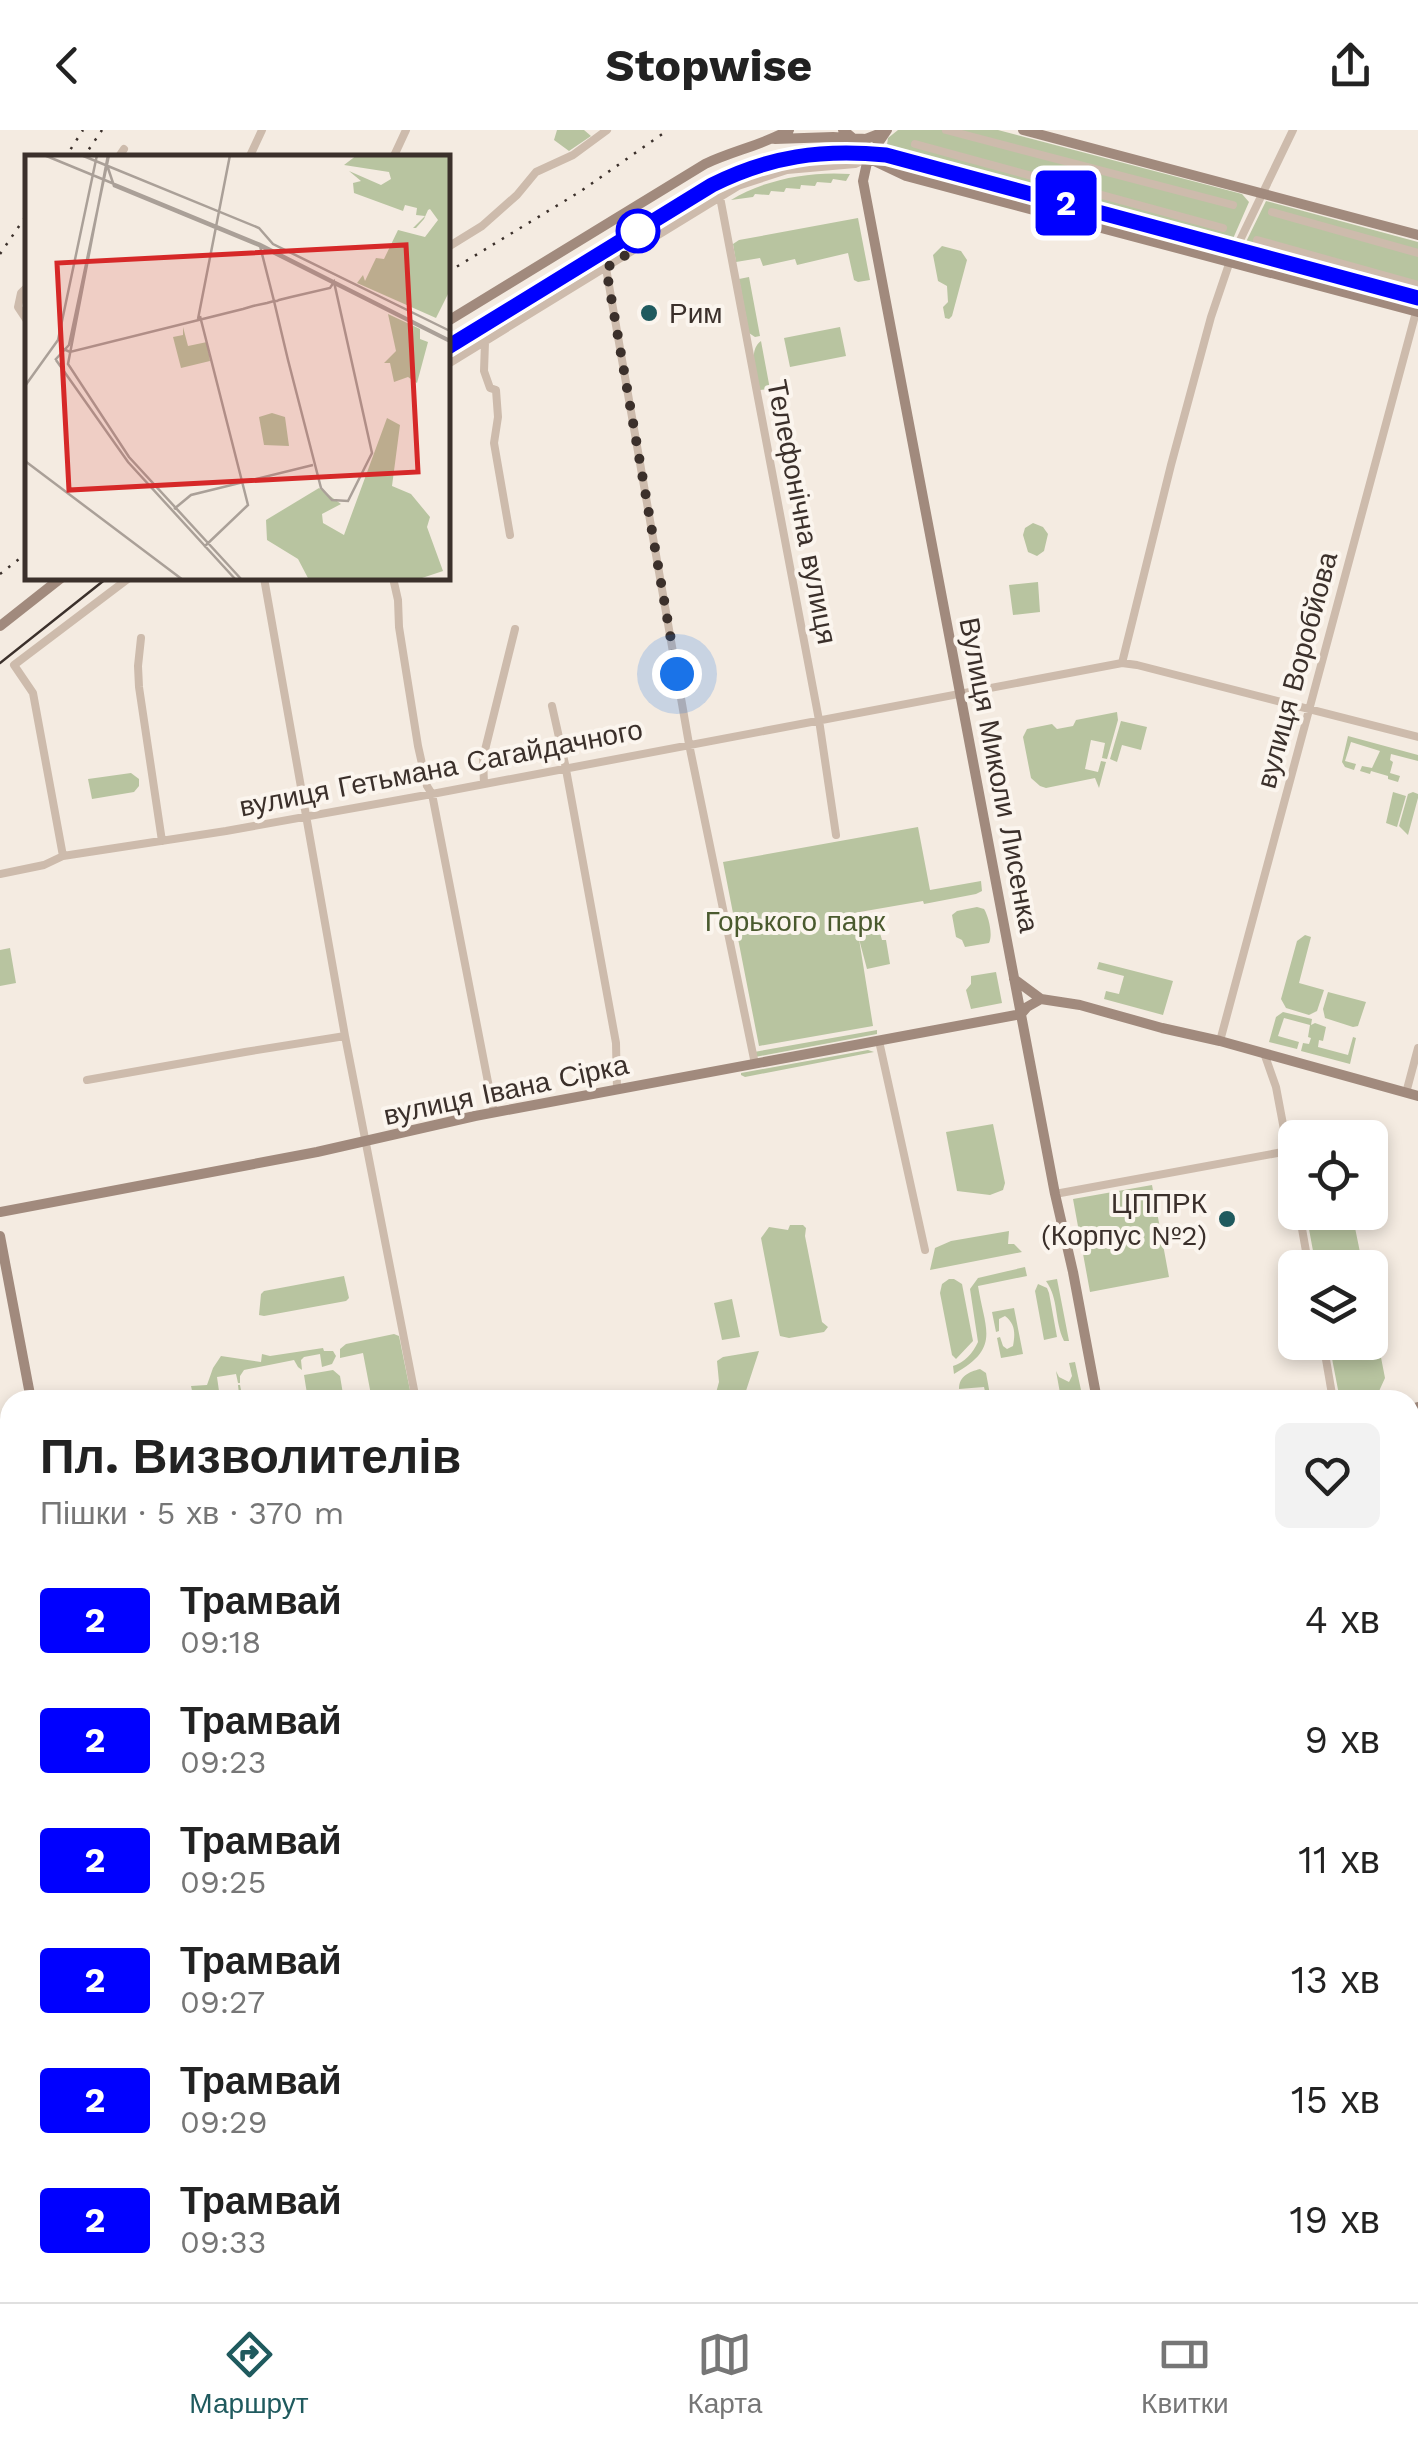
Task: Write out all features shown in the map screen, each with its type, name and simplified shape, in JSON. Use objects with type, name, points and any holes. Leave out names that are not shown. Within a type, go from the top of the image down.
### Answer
[{"type":"street","points":[[250,155],[262,130]]},
{"type":"street","points":[[395,155],[406,130]]},
{"type":"street","points":[[450,246],[482,226],[517,196],[536,172],[573,155],[607,130]]},
{"type":"street","points":[[450,320],[704,164],[789,130]]},
{"type":"street","points":[[774,139],[848,133],[877,136],[884,130]]},
{"type":"street","points":[[450,363],[720,197],[786,170],[856,164],[868,158],[884,130]]},
{"type":"street","points":[[946,130],[1233,205]]},
{"type":"street","points":[[1023,130],[1418,234]]},
{"type":"street","points":[[1122,663],[1211,317],[1230,262],[1292,130]]},
{"type":"street","points":[[848,133],[868,158],[906,176],[1417,312]]},
{"type":"street","points":[[915,144],[1223,228]]},
{"type":"street","name":"Вулиця Миколи Лисенка","points":[[868,158],[863,181],[1095,1390]]},
{"type":"street","name":"Телефонічна вулиця","points":[[720,197],[819,720],[836,835]]},
{"type":"street","points":[[1272,212],[1418,252]]},
{"type":"street","points":[[1258,240],[1418,285]]},
{"type":"street","points":[[606,268],[689,744],[755,1064]]},
{"type":"street","points":[[25,289],[18,307],[25,318]]},
{"type":"street","name":"вулиця Воробйова","points":[[1220,1041],[1417,312]]},
{"type":"street","points":[[485,342],[484,371],[490,388],[496,390],[498,417],[494,443],[510,536]]},
{"type":"street","points":[[0,626],[59,580]]},
{"type":"street","points":[[64,856],[34,693],[14,665],[127,580]]},
{"type":"street","points":[[264,580],[414,1390]]},
{"type":"street","points":[[393,580],[418,746],[432,794],[494,1112]]},
{"type":"street","points":[[484,784],[483,758],[515,629]]},
{"type":"street","points":[[141,638],[139,687],[162,841]]},
{"type":"street","name":"вулиця Гетьмана Сагайдачного","points":[[0,874],[44,866],[64,856],[306,817],[1122,663],[1418,738]]},
{"type":"street","points":[[552,706],[616,1043],[617,1090]]},
{"type":"street","points":[[1014,979],[1041,999],[1080,1005],[1220,1041],[1412,1095],[1418,1048]]},
{"type":"street","points":[[1021,1014],[1041,999]]},
{"type":"street","name":"вулиця Івана Сірка","points":[[0,1212],[366,1142],[494,1112],[1021,1014]]},
{"type":"street","points":[[88,1080],[346,1036]]},
{"type":"street","points":[[879,1041],[925,1250]]},
{"type":"street","points":[[1264,1053],[1276,1087]]},
{"type":"street","points":[[1282,1120],[1275,1075],[1283,1064],[1297,1062]]},
{"type":"street","points":[[1055,1194],[1278,1152]]},
{"type":"street","points":[[0,1236],[29,1390]]},
{"type":"street","points":[[1326,1360],[1331,1390]]},
{"type":"green space","points":[[557,130],[584,130],[591,136],[569,151],[554,140]]},
{"type":"green space","points":[[898,130],[998,130],[1242,194],[1249,202],[1232,241],[886,151],[888,138]]},
{"type":"green space","points":[[850,174],[846,181],[833,179],[831,183],[817,182],[815,186],[801,185],[800,189],[786,188],[784,192],[731,200],[789,178]]},
{"type":"green space","points":[[1266,201],[1418,242],[1418,294],[1244,246]]},
{"type":"green space","points":[[858,218],[870,280],[854,280],[848,253],[797,265],[795,259],[763,266],[760,258],[736,262],[733,244],[739,240]]},
{"type":"green space","points":[[942,246],[961,251],[967,260],[949,319],[945,318],[943,307],[948,302],[947,286],[938,281],[933,255]]},
{"type":"green space","points":[[749,277],[760,336],[755,337],[749,333],[739,279]]},
{"type":"green space","points":[[840,327],[846,356],[790,367],[784,338]]},
{"type":"green space","points":[[761,341],[769,389],[760,390],[754,357]]},
{"type":"green space","points":[[1033,523],[1048,534],[1044,551],[1037,556],[1028,552],[1023,535]]},
{"type":"green space","points":[[1038,582],[1040,612],[1013,615],[1009,585]]},
{"type":"green space","points":[[1117,712],[1107,759],[1102,758],[1105,743],[1091,740],[1085,769],[1098,772],[1101,761],[1106,762],[1099,788],[1095,778],[1046,788],[1031,778],[1023,737],[1027,729],[1052,724],[1057,729],[1073,726],[1076,720]]},
{"type":"green space","points":[[1121,721],[1147,727],[1141,750],[1122,745],[1117,762],[1110,759]]},
{"type":"green space","points":[[1348,736],[1418,755],[1418,761],[1391,754],[1390,773],[1400,776],[1398,782],[1371,771],[1360,771],[1362,766],[1372,768],[1380,751],[1351,742],[1345,761],[1356,764],[1354,770],[1345,767],[1342,762]]},
{"type":"green space","points":[[131,773],[139,779],[134,792],[92,799],[88,779]]},
{"type":"green space","points":[[1393,792],[1406,796],[1397,827],[1386,823]]},
{"type":"green space","points":[[1413,792],[1418,798],[1408,835],[1399,826],[1408,794]]},
{"type":"green space","name":"Горького парк","points":[[918,827],[930,890],[981,881],[982,891],[854,913],[858,935],[878,926],[882,940],[886,940],[890,964],[867,969],[859,939],[873,1026],[759,1046],[723,862]]},
{"type":"green space","points":[[977,907],[986,912],[990,940],[965,947],[956,937],[952,915]]},
{"type":"green space","points":[[1305,935],[1311,937],[1299,983],[1324,990],[1317,1011],[1309,1015],[1286,1008],[1281,999],[1297,941]]},
{"type":"green space","points":[[10,948],[16,983],[0,986],[0,950]]},
{"type":"green space","points":[[1099,962],[1173,981],[1163,1015],[1104,999],[1106,991],[1119,994],[1124,976],[1097,969]]},
{"type":"green space","points":[[996,972],[1002,1003],[971,1009],[966,990],[971,976]]},
{"type":"green space","points":[[1328,992],[1366,1002],[1358,1026],[1325,1018],[1323,1009]]},
{"type":"green space","points":[[1283,1012],[1312,1019],[1311,1025],[1326,1027],[1318,1047],[1348,1055],[1353,1037],[1356,1038],[1350,1064],[1301,1051],[1303,1043],[1309,1044],[1310,1025],[1284,1018],[1278,1036],[1299,1042],[1297,1049],[1269,1042],[1276,1017]]},
{"type":"green space","points":[[877,1030],[877,1034],[755,1057],[754,1052]]},
{"type":"green space","points":[[874,1052],[741,1075],[741,1073]]},
{"type":"green space","points":[[993,1124],[1005,1183],[1003,1190],[990,1195],[957,1191],[946,1132]]},
{"type":"green space","points":[[1152,1185],[1169,1277],[1090,1292],[1073,1199]]},
{"type":"green space","points":[[790,1225],[806,1228],[822,1322],[828,1327],[824,1332],[789,1338],[780,1336],[761,1238],[769,1227],[788,1230]]},
{"type":"green space","points":[[1309,1230],[1355,1230],[1360,1250],[1313,1250]]},
{"type":"green space","points":[[1009,1231],[1008,1244],[1022,1252],[930,1270],[935,1248],[951,1241]]},
{"type":"green space","points":[[1025,1267],[1027,1276],[978,1286],[986,1326],[984,1346],[969,1365],[954,1374],[953,1366],[968,1357],[978,1342],[970,1289],[978,1278]]},
{"type":"green space","points":[[344,1276],[349,1298],[346,1301],[259,1315],[264,1291]]},
{"type":"green space","points":[[949,1279],[962,1284],[973,1341],[956,1359],[940,1293],[942,1284]]},
{"type":"green space","points":[[1057,1279],[1069,1341],[1064,1341],[1046,1281]]},
{"type":"green space","points":[[1038,1284],[1049,1293],[1057,1337],[1044,1340],[1035,1291]]},
{"type":"green space","points":[[732,1299],[740,1337],[722,1340],[714,1303]]},
{"type":"green space","points":[[1014,1308],[1023,1354],[1001,1358],[997,1338],[1007,1349],[1013,1346],[1014,1330],[1005,1316],[999,1319],[996,1332],[992,1312]]},
{"type":"green space","points":[[399,1336],[410,1390],[370,1390],[363,1353],[340,1358],[340,1349],[346,1344]]},
{"type":"green space","points":[[323,1348],[336,1356],[332,1364],[322,1367],[320,1354],[304,1357],[302,1370],[294,1360],[244,1370],[240,1383],[236,1374],[217,1377],[219,1390],[192,1390],[191,1386],[207,1385],[221,1356],[261,1362],[262,1354]]},
{"type":"green space","points":[[759,1351],[746,1390],[717,1390],[717,1361]]},
{"type":"green space","points":[[1332,1360],[1381,1360],[1385,1378],[1380,1390],[1338,1390]]},
{"type":"green space","points":[[1075,1362],[1081,1390],[1059,1390],[1056,1371],[1069,1382],[1069,1363]]},
{"type":"green space","points":[[980,1369],[986,1373],[989,1390],[959,1389],[969,1373]]},
{"type":"green space","points":[[333,1370],[340,1376],[342,1390],[306,1390],[304,1375]]},
{"type":"tram line","name":"2","points":[[450,346],[712,185],[757,165],[814,153],[886,155],[1418,298]]},
{"type":"tram line","points":[[450,353],[714,190],[776,166],[819,158],[885,160],[1418,303]]},
{"type":"tram line","points":[[0,663],[104,580]]},
{"type":"railway","points":[[67,155],[83,130]]},
{"type":"railway","points":[[85,155],[102,130]]},
{"type":"railway","points":[[450,271],[581,191],[668,130]]},
{"type":"railway","points":[[0,254],[25,217]]},
{"type":"railway","points":[[0,574],[25,554]]},
{"type":"place","name":"Рим","points":[[649,313]]},
{"type":"place","name":"ЦППРК (Корпус №2)","points":[[1227,1219]]},
{"type":"route","points":[[638,231],[655,236],[606,268],[677,674]]}]
